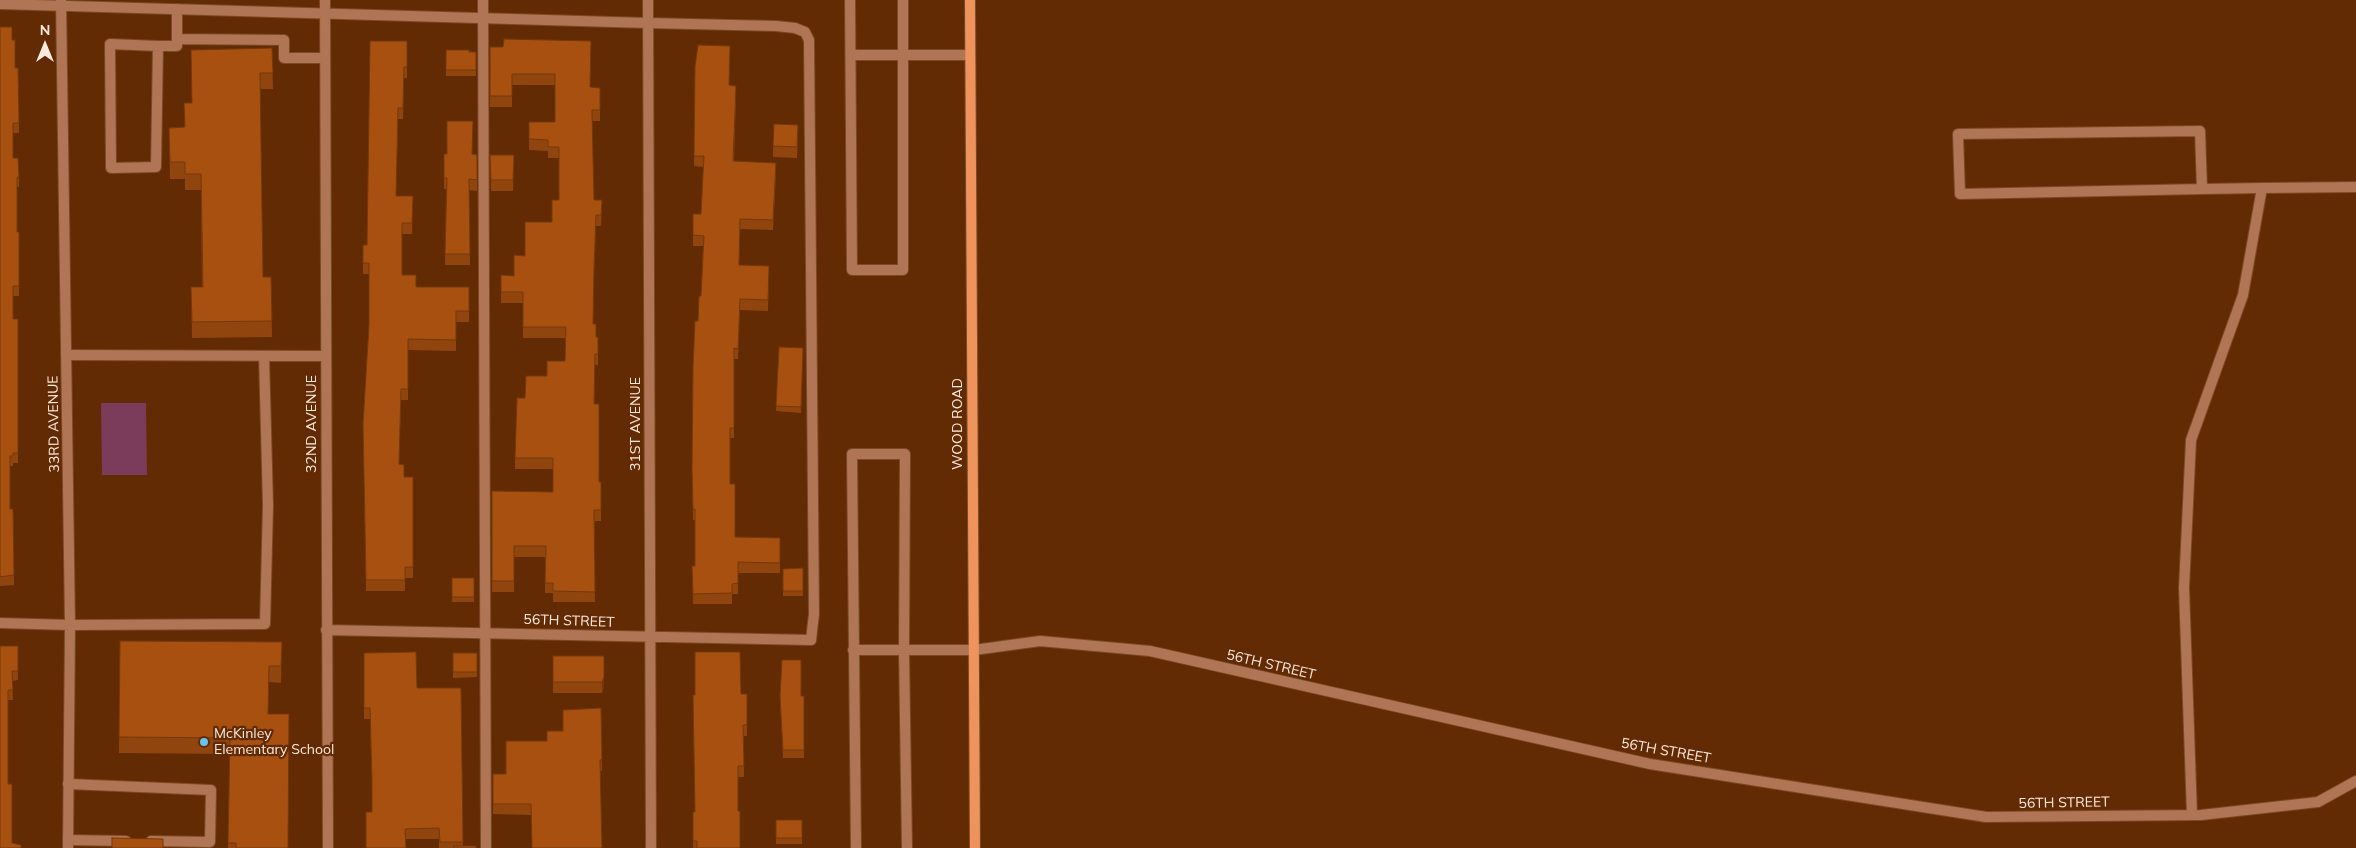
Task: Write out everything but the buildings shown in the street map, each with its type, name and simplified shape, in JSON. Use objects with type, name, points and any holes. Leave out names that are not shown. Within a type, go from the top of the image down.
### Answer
[{"type":"street","name":"32ND AVENUE","points":[[325,0],[328,848]]},
{"type":"street","points":[[482,0],[486,848]]},
{"type":"street","name":"31ST AVENUE","points":[[648,0],[651,848]]},
{"type":"street","points":[[850,0],[852,270],[903,270],[903,0]]},
{"type":"street","name":"WOOD ROAD","points":[[970,0],[975,848]]},
{"type":"street","points":[[0,4],[62,3],[177,10],[648,23]]},
{"type":"street","name":"33RD AVENUE","points":[[62,3],[70,625],[68,844]]},
{"type":"street","points":[[158,46],[156,167],[111,168],[110,44],[177,46],[177,10]]},
{"type":"street","name":"56TH STREET","points":[[326,630],[811,640],[814,614],[809,40],[805,32],[785,27],[648,23]]},
{"type":"street","points":[[177,39],[284,40],[284,58],[325,58]]},
{"type":"street","points":[[851,54],[970,55]]},
{"type":"street","points":[[2202,189],[2200,132],[1958,134],[1960,194],[2356,187]]},
{"type":"street","points":[[2192,815],[2184,588],[2191,440],[2243,295],[2262,188]]},
{"type":"street","points":[[66,355],[326,356]]},
{"type":"street","points":[[0,622],[70,625],[265,624],[268,505],[264,356]]},
{"type":"street","points":[[856,848],[852,454],[905,454],[904,651],[907,848]]},
{"type":"street","name":"56TH STREET","points":[[853,650],[974,650],[1040,641],[1150,651],[1650,764],[1986,817],[2192,815],[2318,802],[2356,780]]},
{"type":"street","points":[[68,784],[210,790],[210,842],[139,841],[68,844]]},
{"type":"shaded area","points":[[101,403],[146,403],[147,475],[102,475]]},
{"type":"place","name":"McKinley Elementary School","points":[[204,742]]}]
